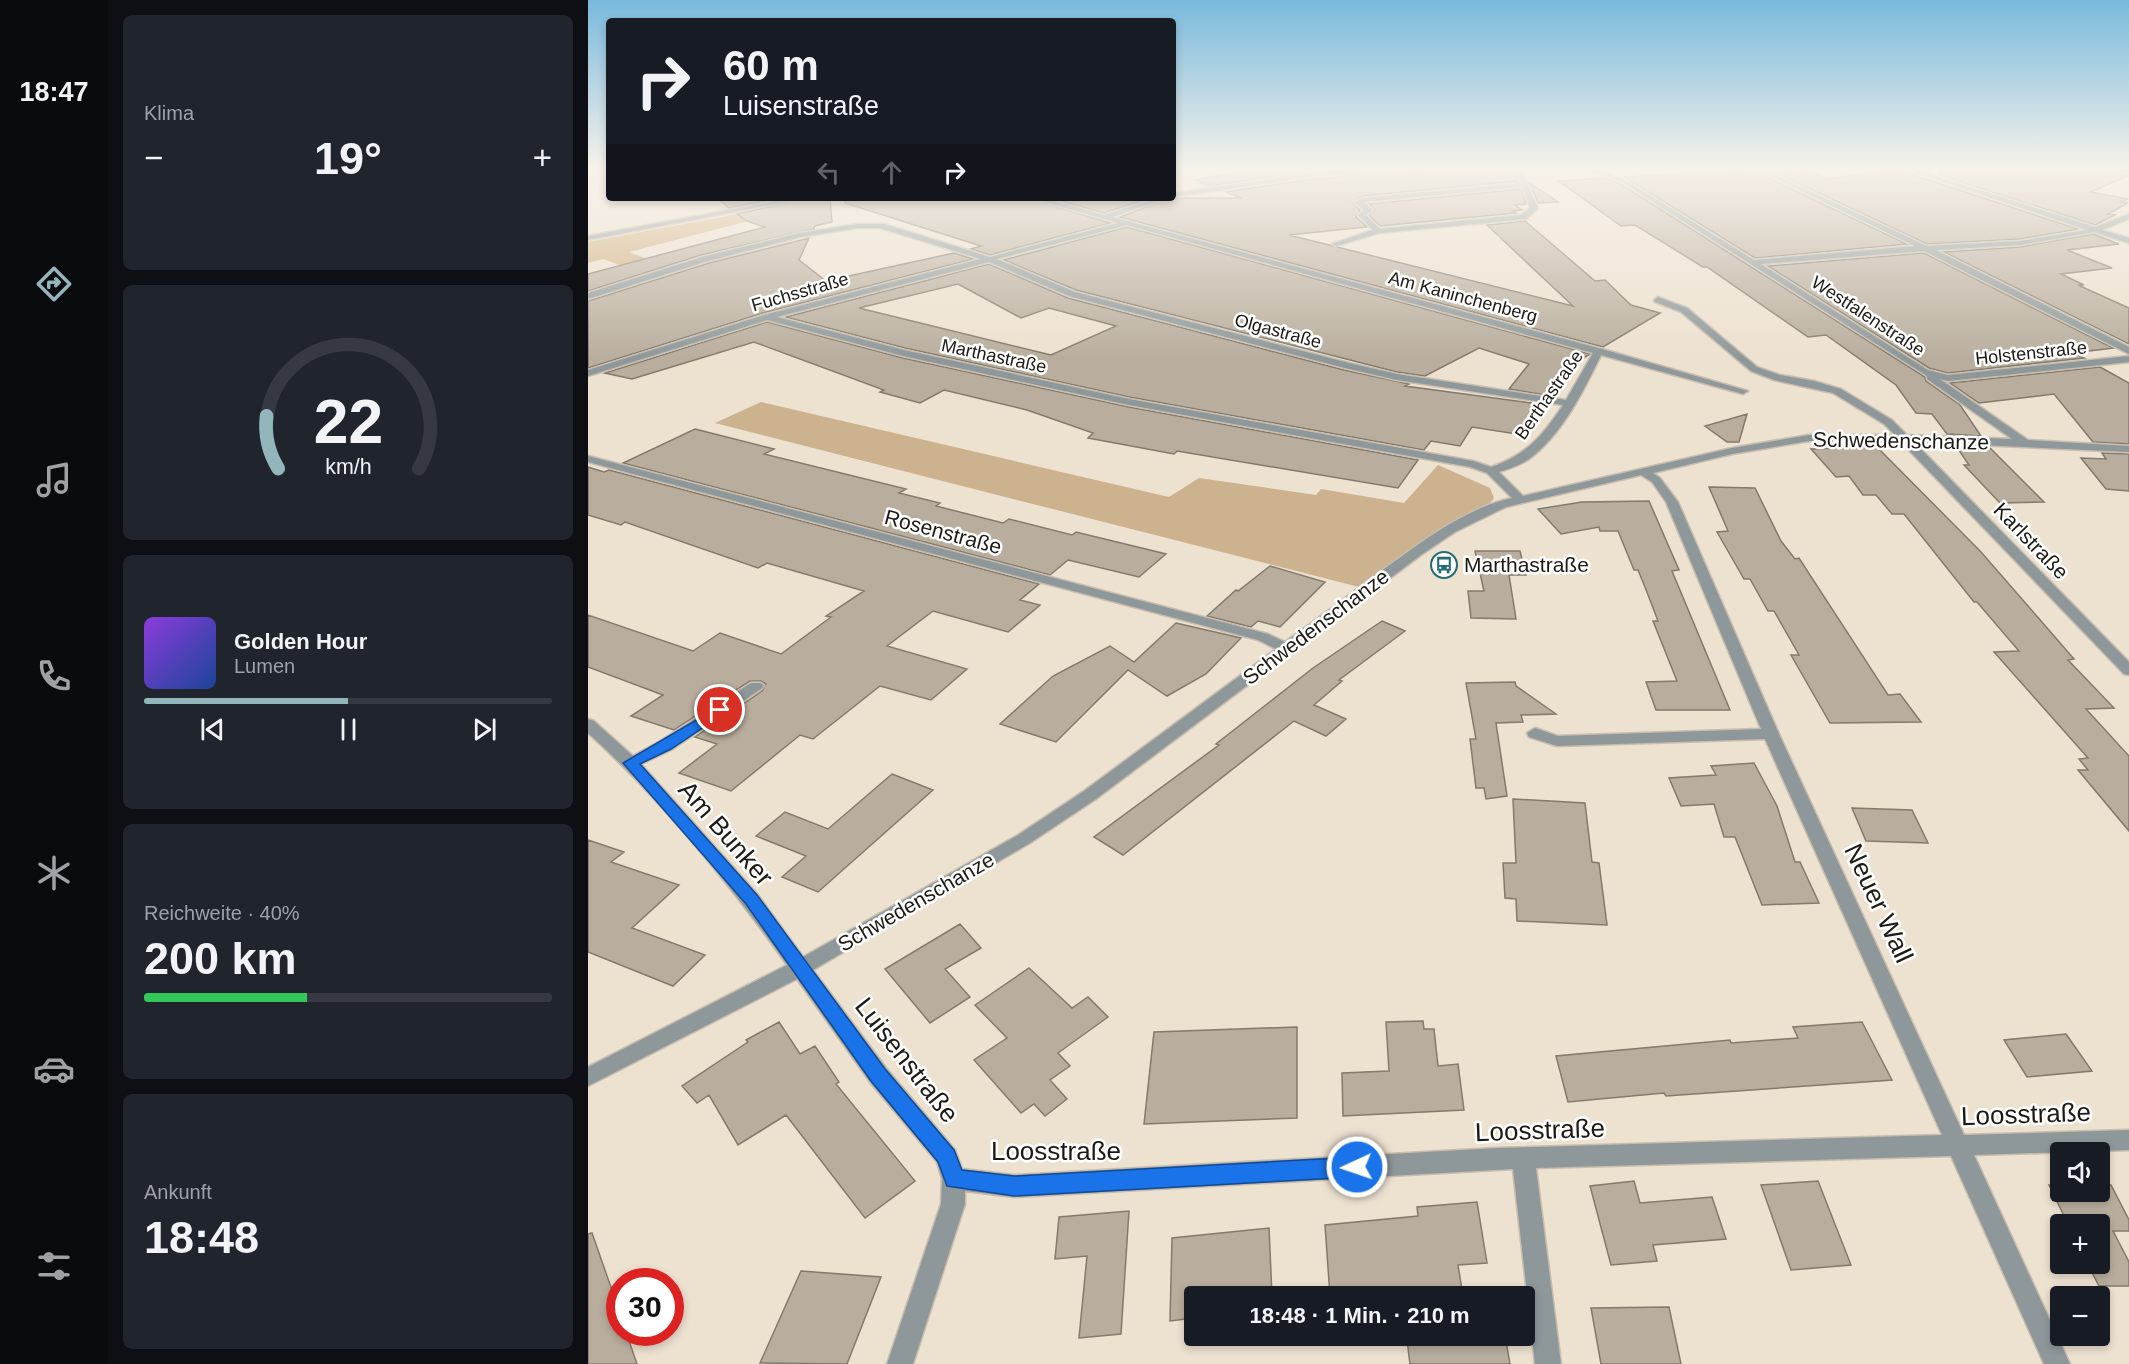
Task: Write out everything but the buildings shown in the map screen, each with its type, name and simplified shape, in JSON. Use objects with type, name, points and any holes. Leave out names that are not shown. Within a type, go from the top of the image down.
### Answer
[{"type":"street","points":[[588,238],[622,232]]},
{"type":"street","name":"Olgastraße","points":[[588,296],[764,243],[815,232]]},
{"type":"street","name":"Olgastraße","points":[[903,232],[989,259],[1072,294],[1348,366],[1397,377],[1568,403]]},
{"type":"street","name":"Fuchsstraße","points":[[588,373],[767,317],[1094,232]]},
{"type":"street","name":"Am Kaninchenberg","points":[[1159,232],[1743,391]]},
{"type":"street","points":[[1336,244],[1376,232]]},
{"type":"street","name":"Westfalenstraße","points":[[1704,232],[1925,372],[1936,376]]},
{"type":"street","name":"Holstenstraße","points":[[1890,232],[2129,351]]},
{"type":"street","points":[[1753,262],[2012,242],[2085,232]]},
{"type":"street","points":[[2101,232],[2129,242]]},
{"type":"street","name":"Karlstraße","points":[[1658,300],[1684,310],[1754,369],[1778,378],[1814,384],[1837,391],[1879,415],[1905,438],[2129,670]]},
{"type":"street","name":"Marthastraße","points":[[767,317],[903,353],[1129,402],[1423,453],[1491,471],[1521,500]]},
{"type":"street","name":"Berthastraße","points":[[1491,471],[1525,457],[1536,446],[1568,403],[1599,351]]},
{"type":"street","name":"Holstenstraße","points":[[1936,376],[1967,376],[2129,359]]},
{"type":"street","points":[[1925,372],[2026,444]]},
{"type":"street","name":"Schwedenschanze","points":[[588,1077],[800,968],[1024,839],[1090,795],[1437,538],[1502,504],[1732,451],[1809,438],[1905,438],[2129,449]]},
{"type":"street","name":"Rosenstraße","points":[[588,459],[1263,637],[1287,649]]},
{"type":"street","name":"Neuer Wall","points":[[1644,472],[1656,480],[1672,502],[1771,734],[1960,1144],[2057,1364]]},
{"type":"street","points":[[631,763],[665,746],[756,686]]},
{"type":"street","name":"Am Bunker","points":[[588,724],[631,763],[752,900],[800,968]]},
{"type":"street","points":[[1535,733],[1557,741],[1771,734]]},
{"type":"street","name":"Luisenstraße","points":[[800,968],[878,1075],[947,1157],[954,1179],[952,1204],[900,1364]]},
{"type":"street","name":"Loosstraße","points":[[954,1179],[1014,1186],[1523,1159],[2129,1140]]},
{"type":"street","points":[[1523,1159],[1548,1364]]},
{"type":"shaded area","points":[[643,232],[707,232],[629,252],[669,267],[645,274],[603,259],[588,263],[588,242]]},
{"type":"shaded area","points":[[761,402],[1169,497],[1199,478],[1316,495],[1321,489],[1404,503],[1438,465],[1490,488],[1494,498],[1483,512],[1410,550],[1363,588],[715,423]]},
{"type":"place","name":"Marthastraße","points":[[1444,565]]},
{"type":"route","points":[[720,710],[665,746],[631,763],[752,900],[878,1075],[947,1157],[954,1179],[981,1180],[1014,1186],[1357,1167]]}]
